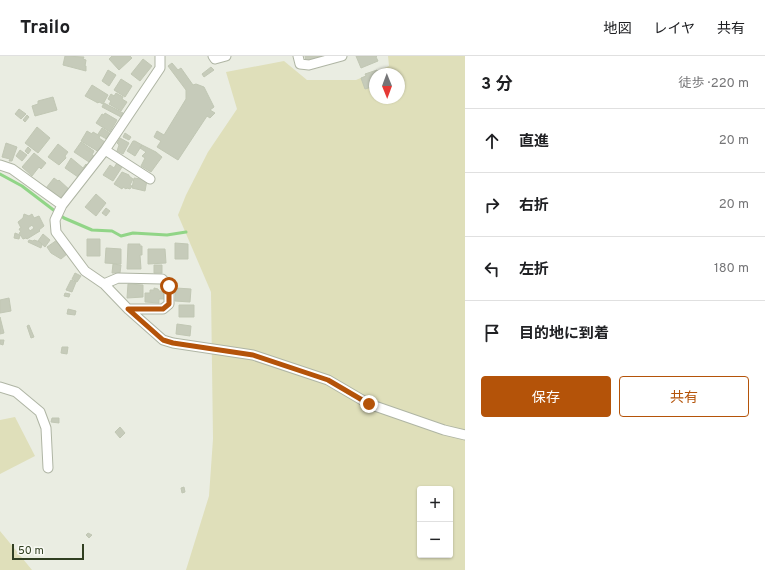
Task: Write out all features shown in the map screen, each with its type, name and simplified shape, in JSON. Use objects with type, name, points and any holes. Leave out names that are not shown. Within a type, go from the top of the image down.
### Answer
[{"type":"street","points":[[160,56],[160,68],[105,150],[62,205],[55,220],[56,232],[85,271],[104,284],[128,309],[163,340],[173,343],[253,355],[328,380],[369,404],[444,430],[465,435]]},
{"type":"street","points":[[213,56],[215,59],[226,56]]},
{"type":"street","points":[[298,56],[300,64],[309,65],[342,56]]},
{"type":"street","points":[[105,150],[150,179]]},
{"type":"street","points":[[0,165],[12,169],[62,205]]},
{"type":"street","points":[[104,284],[118,278],[162,279],[169,286],[169,304],[163,309],[128,309]]},
{"type":"street","points":[[0,387],[16,392],[40,412],[46,428],[48,468]]},
{"type":"green space","points":[[388,56],[465,56],[465,570],[186,570],[209,496],[213,439],[211,292],[178,215],[186,195],[208,152],[237,109],[226,72],[284,61],[307,80],[356,80],[369,74],[369,104],[405,104],[405,68],[384,68],[389,66]]},
{"type":"green space","points":[[15,417],[35,456],[0,474],[0,420]]},
{"type":"green space","points":[[0,531],[32,570],[0,570]]},
{"type":"building","points":[[65,56],[84,57],[83,59],[86,60],[86,71],[63,65]]},
{"type":"building","points":[[112,56],[130,56],[132,58],[119,70],[109,59]]},
{"type":"building","points":[[305,56],[329,56],[306,61]]},
{"type":"building","points":[[356,56],[377,56],[378,61],[361,68]]},
{"type":"building","points":[[143,59],[152,66],[140,81],[131,74]]},
{"type":"building","points":[[172,63],[178,70],[181,68],[193,85],[196,84],[204,87],[214,107],[210,110],[215,113],[210,118],[207,116],[178,160],[157,147],[161,141],[154,137],[157,131],[164,135],[186,99],[186,90],[168,66]]},
{"type":"building","points":[[211,67],[214,70],[204,77],[202,74]]},
{"type":"building","points":[[108,70],[116,75],[109,86],[102,81]]},
{"type":"building","points":[[369,73],[369,88],[365,89],[361,78],[366,76],[365,74]]},
{"type":"building","points":[[121,79],[132,86],[125,97],[114,90]]},
{"type":"building","points":[[92,85],[108,95],[103,104],[85,96]]},
{"type":"building","points":[[116,93],[123,97],[122,99],[127,102],[121,111],[109,104],[111,101],[108,99],[111,94],[114,96]]},
{"type":"building","points":[[53,97],[57,110],[35,116],[32,106],[38,104],[38,101]]},
{"type":"building","points":[[104,103],[123,113],[121,117],[102,107]]},
{"type":"building","points":[[19,109],[26,114],[21,119],[15,114]]},
{"type":"building","points":[[105,113],[117,120],[110,132],[96,123],[102,114],[104,115]]},
{"type":"building","points":[[27,115],[29,117],[25,122],[23,120]]},
{"type":"building","points":[[37,127],[50,138],[38,153],[25,143]]},
{"type":"building","points":[[102,128],[111,134],[108,140],[98,134]]},
{"type":"building","points":[[87,131],[92,134],[93,132],[100,136],[99,138],[105,142],[99,152],[81,141]]},
{"type":"building","points":[[125,133],[131,137],[129,140],[123,137]]},
{"type":"building","points":[[120,138],[129,143],[123,154],[117,151],[119,145],[117,143]]},
{"type":"building","points":[[133,141],[142,145],[135,156],[127,151]]},
{"type":"building","points":[[81,142],[94,151],[92,155],[94,156],[89,162],[74,152]]},
{"type":"building","points":[[6,143],[17,147],[12,161],[2,157]]},
{"type":"building","points":[[58,144],[68,152],[65,156],[66,158],[59,165],[48,157]]},
{"type":"building","points":[[142,145],[156,152],[162,157],[151,172],[141,166],[145,158],[142,156],[146,152],[140,148]]},
{"type":"building","points":[[28,147],[31,150],[28,154],[25,151]]},
{"type":"building","points":[[20,150],[27,155],[22,161],[16,156]]},
{"type":"building","points":[[34,153],[46,163],[41,169],[39,167],[32,176],[22,167]]},
{"type":"building","points":[[71,158],[83,168],[86,164],[90,168],[86,173],[82,171],[78,177],[65,168]]},
{"type":"building","points":[[118,161],[124,164],[113,181],[103,175],[110,165],[114,168]]},
{"type":"building","points":[[122,172],[129,175],[133,179],[130,189],[123,187],[122,189],[114,184]]},
{"type":"building","points":[[54,178],[58,181],[59,180],[72,192],[63,199],[61,197],[59,199],[46,188]]},
{"type":"building","points":[[134,178],[147,180],[145,191],[132,188]]},
{"type":"building","points":[[96,194],[106,203],[96,216],[85,207]]},
{"type":"building","points":[[106,208],[110,211],[106,216],[102,213]]},
{"type":"building","points":[[24,214],[29,216],[32,214],[34,218],[39,216],[44,226],[39,230],[40,231],[27,239],[23,239],[19,233],[21,232],[19,229],[21,228],[18,222],[23,218]],"holes":[[[32,225],[34,228],[30,231],[28,228]]]},
{"type":"building","points":[[15,233],[20,235],[19,239],[14,238]]},
{"type":"building","points":[[43,234],[50,240],[45,247],[38,241]]},
{"type":"building","points":[[87,239],[100,239],[100,256],[87,256]]},
{"type":"building","points":[[29,240],[40,242],[42,244],[41,248],[28,242]]},
{"type":"building","points":[[57,240],[67,254],[61,259],[51,253],[47,247]]},
{"type":"building","points":[[175,243],[188,244],[188,259],[175,259]]},
{"type":"building","points":[[128,244],[140,244],[140,246],[142,246],[142,255],[140,255],[141,269],[127,269]]},
{"type":"building","points":[[106,248],[121,249],[121,264],[105,263]]},
{"type":"building","points":[[148,249],[165,249],[166,263],[148,264]]},
{"type":"building","points":[[113,264],[121,265],[120,273],[112,273]]},
{"type":"building","points":[[154,265],[162,265],[162,273],[154,273]]},
{"type":"building","points":[[75,273],[81,276],[77,282],[72,279]]},
{"type":"building","points":[[71,280],[76,282],[72,292],[66,290]]},
{"type":"building","points":[[128,284],[143,285],[143,297],[127,298]]},
{"type":"building","points":[[154,288],[158,289],[159,291],[162,291],[162,288],[164,289],[164,299],[159,299],[159,303],[145,302],[145,293],[150,293],[150,290],[154,290]]},
{"type":"building","points":[[176,288],[191,289],[190,302],[175,301]]},
{"type":"building","points":[[65,293],[70,294],[69,297],[64,296]]},
{"type":"building","points":[[9,298],[11,311],[0,313],[0,300]]},
{"type":"building","points":[[179,305],[194,305],[194,317],[179,317]]},
{"type":"building","points":[[68,309],[76,311],[75,315],[67,314]]},
{"type":"building","points":[[0,317],[4,333],[0,334]]},
{"type":"building","points":[[177,324],[191,326],[190,336],[176,334]]},
{"type":"building","points":[[29,325],[34,337],[31,338],[27,326]]},
{"type":"building","points":[[0,340],[4,340],[3,345],[0,344]]},
{"type":"building","points":[[62,347],[68,347],[67,354],[61,353]]},
{"type":"building","points":[[52,418],[59,418],[59,423],[51,422]]},
{"type":"building","points":[[120,427],[125,433],[120,438],[115,432]]},
{"type":"building","points":[[184,487],[185,492],[182,493],[181,488]]},
{"type":"building","points":[[88,533],[92,535],[89,538],[86,535]]},
{"type":"waterway","points":[[0,174],[22,186],[64,218],[92,230],[112,231],[121,236],[133,233],[167,235],[186,232]]},
{"type":"route","points":[[169,286],[169,304],[163,309],[128,309],[163,340],[173,343],[253,355],[328,380],[369,404]]}]
